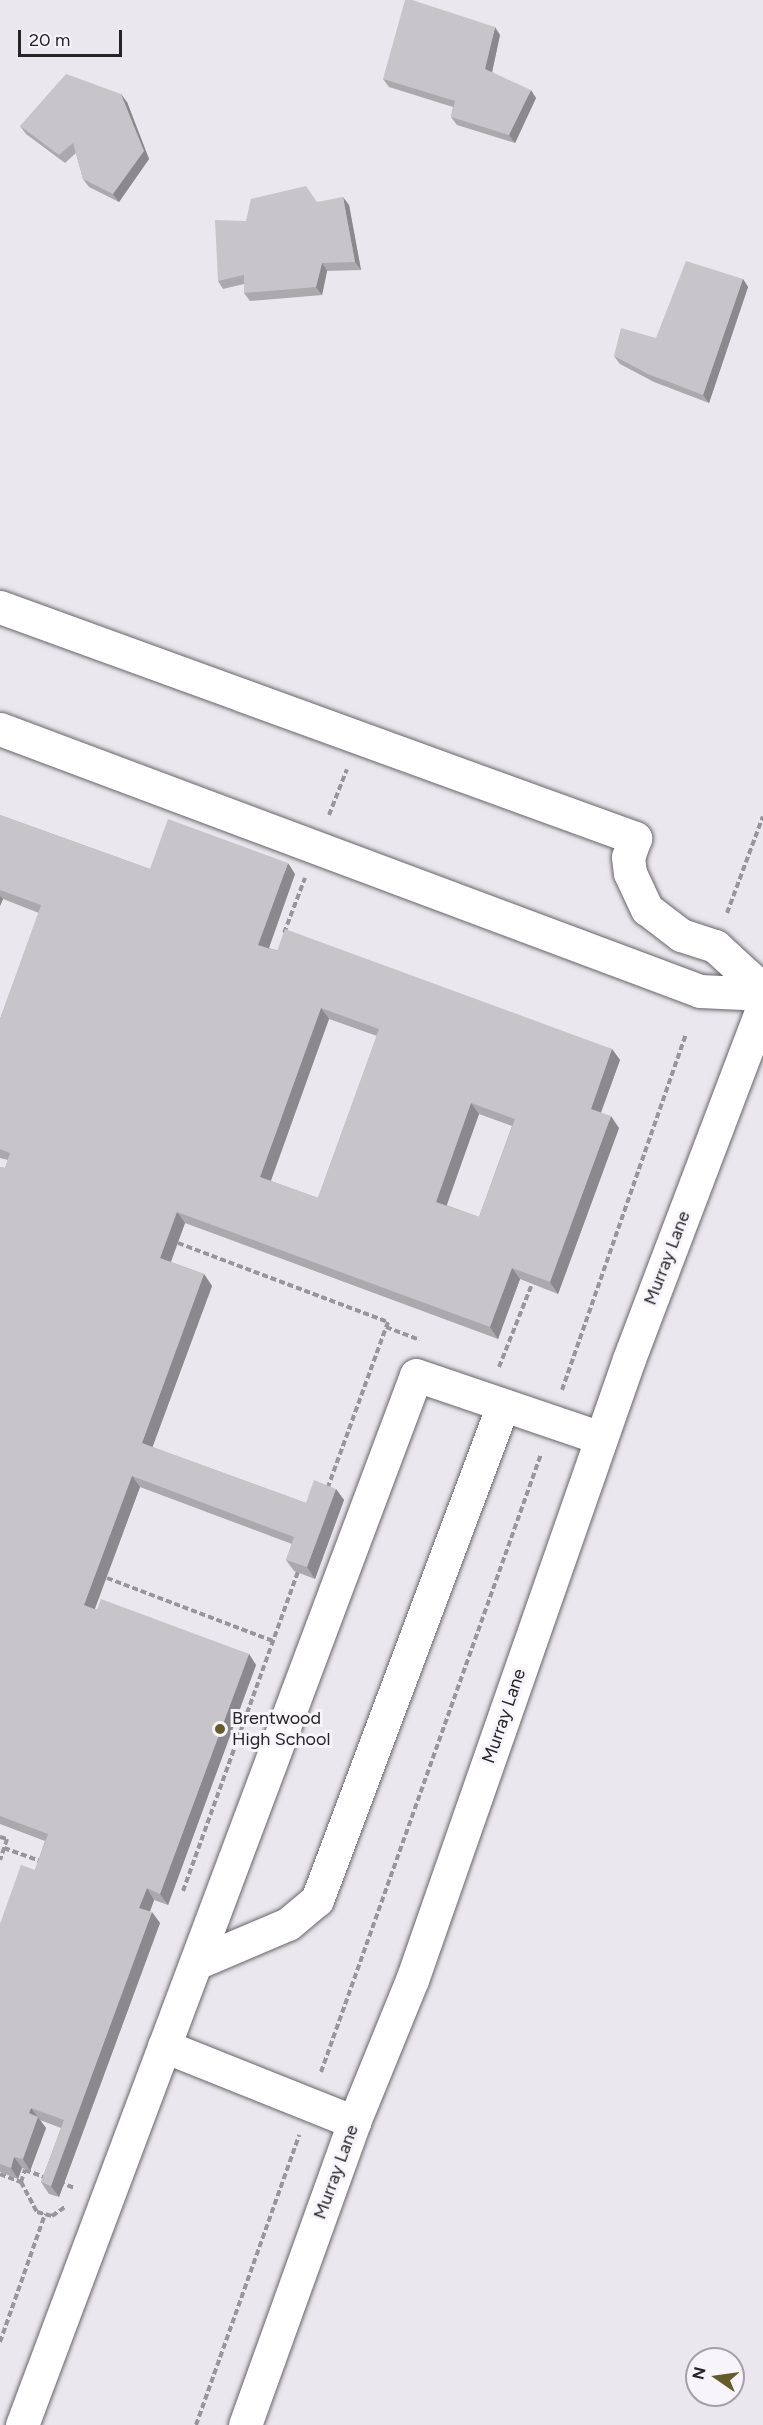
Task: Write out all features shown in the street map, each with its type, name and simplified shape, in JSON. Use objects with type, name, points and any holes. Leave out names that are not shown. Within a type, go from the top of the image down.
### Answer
[{"type":"main road","points":[[0,607],[634,838],[628,857],[630,873],[646,909],[681,935],[715,946],[763,992]]},
{"type":"main road","points":[[0,729],[700,991],[763,992]]},
{"type":"main road","name":"Murray Lane","points":[[245,2425],[354,2122],[412,1980],[601,1438],[763,1007]]},
{"type":"main road","points":[[22,2425],[416,1375],[601,1438]]},
{"type":"main road","points":[[196,1963],[288,1924],[317,1900],[503,1405]]},
{"type":"main road","points":[[164,2046],[310,2102],[354,2122]]},
{"type":"path","points":[[727,914],[763,816]]},
{"type":"path","points":[[196,2425],[519,1524],[551,1421],[686,1034]]},
{"type":"path","points":[[178,1243],[388,1322],[325,1496]]},
{"type":"path","points":[[487,1364],[498,1369],[532,1284]]},
{"type":"path","points":[[386,1327],[431,1344]]},
{"type":"path","points":[[179,1901],[301,1563]]},
{"type":"path","points":[[107,1578],[273,1641]]},
{"type":"path","points":[[0,1837],[7,1839],[0,1860]]},
{"type":"path","points":[[4,1848],[49,1864]]},
{"type":"path","points":[[75,2188],[25,2170],[21,2182],[27,2201],[37,2212],[52,2216],[66,2207],[75,2188],[79,2177]]},
{"type":"path","points":[[0,2174],[21,2182]]},
{"type":"path","points":[[0,2342],[45,2214]]},
{"type":"building","points":[[405,0],[412,0],[495,27],[485,69],[531,90],[509,135],[451,117],[455,101],[383,79]]},
{"type":"building","points":[[66,74],[121,94],[144,151],[113,194],[83,179],[73,143],[59,155],[20,126]]},
{"type":"building","points":[[306,186],[317,202],[343,197],[355,262],[322,263],[316,287],[244,293],[244,275],[218,281],[215,220],[246,221],[251,199]]},
{"type":"building","points":[[686,261],[743,279],[703,395],[648,374],[614,356],[621,328],[656,338]]},
{"type":"building","points":[[0,815],[150,869],[168,819],[288,863],[258,945],[277,951],[285,929],[612,1049],[591,1109],[611,1116],[550,1282],[512,1268],[490,1327],[177,1212],[160,1258],[204,1274],[142,1443],[306,1503],[314,1480],[336,1489],[307,1567],[286,1560],[294,1537],[132,1476],[84,1605],[97,1610],[101,1599],[249,1654],[160,1894],[147,1888],[139,1908],[152,1912],[51,2186],[41,2182],[64,2120],[31,2108],[29,2113],[38,2117],[23,2159],[14,2157],[11,2168],[0,2164],[0,1924],[21,1865],[35,1870],[48,1834],[0,1816],[0,1167],[5,1168],[10,1153],[0,1149],[0,1019],[41,905],[0,890]],"holes":[[[321,1008],[379,1029],[318,1198],[260,1177]],[[471,1103],[515,1119],[479,1217],[436,1202]]]},
{"type":"place","name":"Brentwood High School","points":[[220,1729]]}]
